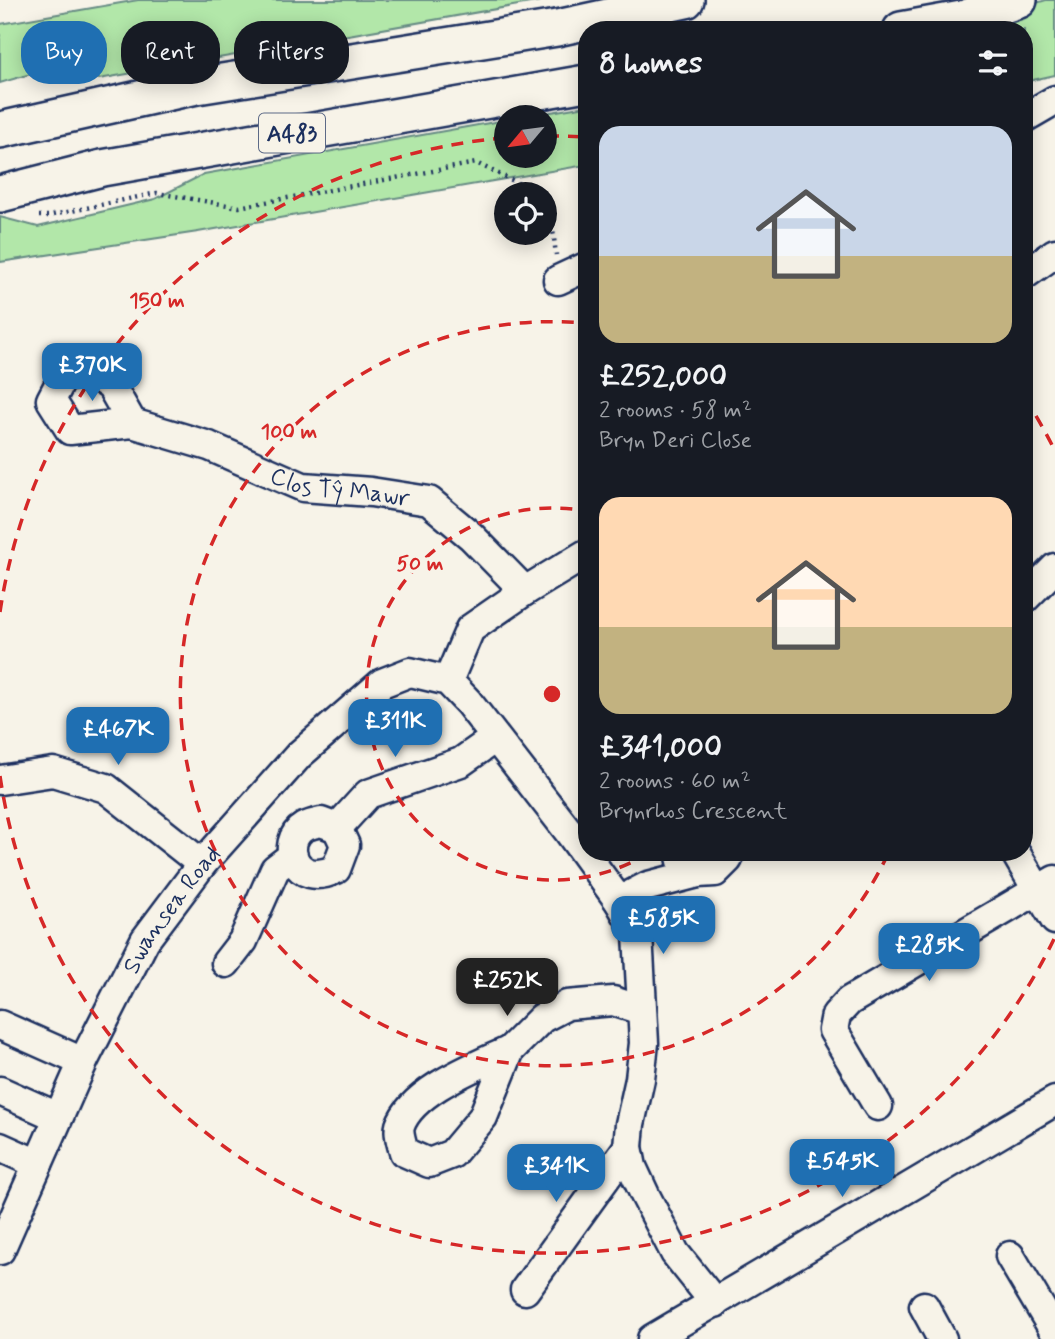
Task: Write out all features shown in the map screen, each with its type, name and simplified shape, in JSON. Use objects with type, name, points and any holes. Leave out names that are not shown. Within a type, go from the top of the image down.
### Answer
[{"type":"main road","points":[[589,21],[686,0]]},
{"type":"main road","points":[[951,21],[1019,0]]},
{"type":"main road","points":[[0,130],[197,86],[578,23]]},
{"type":"main road","name":"A483","points":[[0,194],[102,168],[578,84]]},
{"type":"street","points":[[1033,113],[1055,100]]},
{"type":"street","points":[[1033,269],[1055,253]]},
{"type":"street","points":[[558,280],[578,271]]},
{"type":"street","name":"Clos Tŷ Mawr","points":[[132,423],[209,446],[303,487],[372,492],[429,501],[471,536],[525,591]]},
{"type":"street","points":[[578,559],[470,629],[448,681],[578,844]]},
{"type":"street","points":[[1033,590],[1055,568]]},
{"type":"street","name":"Swansea Road","points":[[0,1250],[83,1062],[145,940],[202,864],[299,755],[382,683],[411,672],[448,681]]},
{"type":"street","points":[[337,828],[368,794],[461,762],[495,737]]},
{"type":"street","points":[[0,780],[53,772],[106,788],[202,864]]},
{"type":"street","points":[[321,821],[337,828],[345,845],[336,869],[323,875],[311,875],[300,868],[292,856],[293,840],[302,828],[321,821]]},
{"type":"street","points":[[226,963],[243,941],[275,869],[292,856]]},
{"type":"street","points":[[590,861],[619,901],[638,934],[644,1043],[640,1079],[629,1124],[628,1147],[632,1167],[675,1253],[715,1303]]},
{"type":"street","points":[[682,861],[698,873]]},
{"type":"street","points":[[619,901],[648,886],[698,873],[715,872],[726,861]]},
{"type":"street","points":[[1023,861],[1046,885],[1055,920]]},
{"type":"street","points":[[878,1106],[833,1030],[836,1015],[849,1001],[1046,885]]},
{"type":"street","points":[[510,1050],[542,1018],[567,1005],[613,1001],[641,1010]]},
{"type":"street","points":[[0,1025],[83,1062]]},
{"type":"street","points":[[0,1090],[58,1117]]},
{"type":"street","points":[[652,1339],[1055,1101]]},
{"type":"street","points":[[0,1147],[38,1164]]},
{"type":"street","points":[[525,1290],[628,1147]]},
{"type":"street","points":[[1010,1256],[1055,1332]]},
{"type":"street","points":[[924,1307],[942,1339]]},
{"type":"path","points":[[36,216],[48,216],[157,193],[239,207],[476,163],[515,182]]},
{"type":"path","points":[[554,245],[558,280]]},
{"type":"green space","points":[[138,0],[547,0],[349,35],[349,21],[234,21],[234,55],[220,58],[220,21],[121,21],[121,75],[107,78],[107,21],[21,21],[21,77],[0,83],[0,24]]},
{"type":"green space","points":[[1046,0],[1055,0],[1055,75],[1033,80],[1033,21],[978,21]]},
{"type":"green space","points":[[578,107],[578,166],[198,232],[0,262],[0,217],[38,227],[155,199],[204,174],[494,122],[494,168],[557,168],[557,111]]}]
